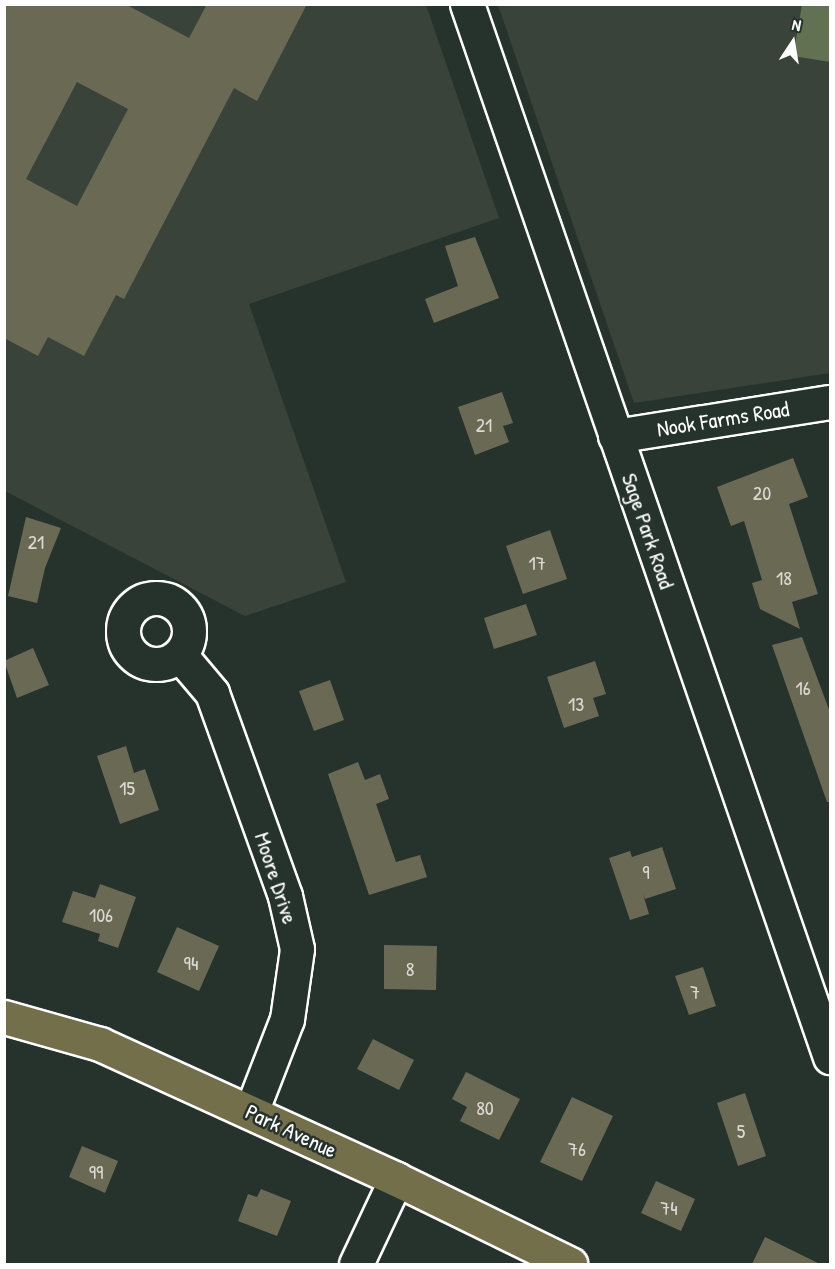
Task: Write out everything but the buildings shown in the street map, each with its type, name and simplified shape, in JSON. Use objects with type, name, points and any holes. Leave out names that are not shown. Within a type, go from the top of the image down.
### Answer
[{"type":"main road","name":"Park Avenue","points":[[4,1017],[100,1044],[396,1179],[570,1264]]},
{"type":"street","name":"Sage Park Road","points":[[467,4],[831,1057]]},
{"type":"street","name":"Nook Farms Road","points":[[615,436],[831,402]]},
{"type":"street","name":"Moore Drive","points":[[180,655],[212,693],[285,896],[297,949],[287,1019],[251,1112]]},
{"type":"street","points":[[356,1264],[396,1179]]},
{"type":"shaded area","points":[[4,5],[426,5],[499,218],[249,304],[346,582],[245,616],[5,491]]},
{"type":"shaded area","points":[[498,5],[830,5],[830,373],[634,403]]},
{"type":"green space","points":[[802,5],[830,5],[830,62],[793,56]]}]
